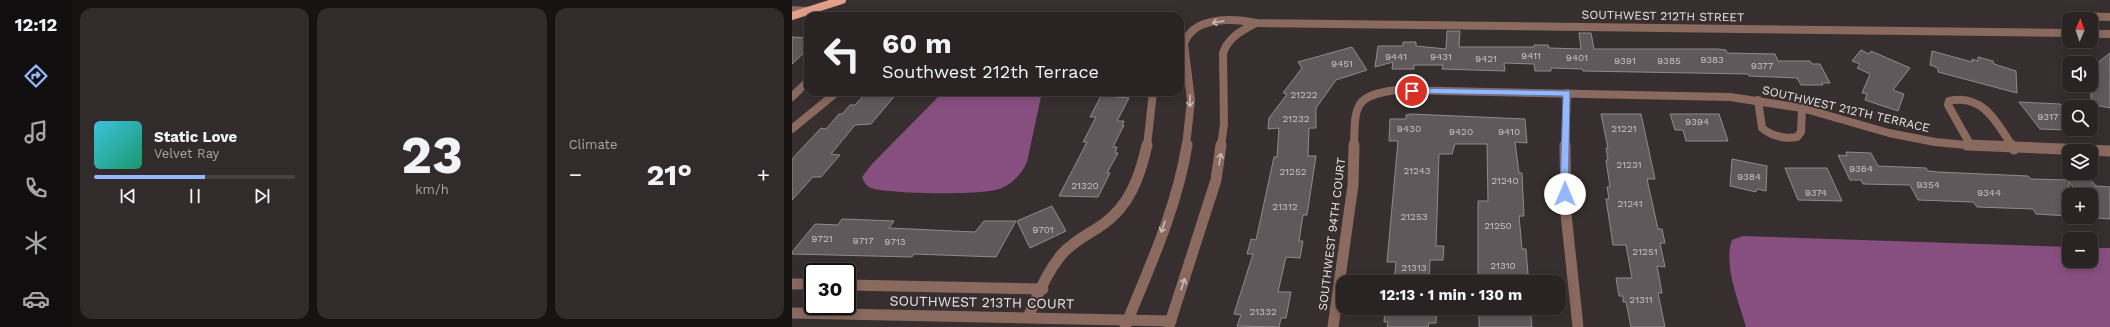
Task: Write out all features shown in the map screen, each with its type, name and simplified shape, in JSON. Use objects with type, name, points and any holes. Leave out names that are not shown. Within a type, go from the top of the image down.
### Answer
[{"type":"main road","points":[[806,12],[842,0]]},
{"type":"main road","points":[[792,16],[804,12]]},
{"type":"street","points":[[792,10],[809,11]]},
{"type":"street","points":[[2098,17],[2110,17]]},
{"type":"street","name":"SOUTHWEST 212TH STREET","points":[[1127,323],[1172,205],[1185,157],[1191,96],[1184,50],[1185,40],[1193,31],[1215,22],[1246,20],[1256,23],[2062,33]]},
{"type":"street","points":[[1170,324],[1209,204],[1219,164],[1224,120],[1223,52],[1226,44],[1232,37],[1256,23]]},
{"type":"street","points":[[2098,34],[2110,34]]},
{"type":"street","points":[[792,97],[804,85]]},
{"type":"street","name":"SOUTHWEST 212TH TERRACE","points":[[1362,100],[1377,92],[1397,90],[1707,95],[1758,100],[1802,108],[1895,134],[1935,142],[1971,146],[2110,151]]},
{"type":"street","points":[[1567,93],[1565,151],[1566,214],[1578,327]]},
{"type":"street","points":[[792,129],[832,96]]},
{"type":"street","points":[[1028,318],[1063,253],[1081,238],[1115,215],[1132,191],[1144,161],[1152,96]]},
{"type":"street","points":[[1971,146],[1948,105],[1949,101],[1953,99],[1972,101],[1987,109],[2014,148]]},
{"type":"street","name":"SOUTHWEST 94TH COURT","points":[[1333,327],[1353,185],[1354,113],[1362,100]]},
{"type":"street","points":[[1758,100],[1762,128],[1773,136],[1784,138],[1798,137],[1802,132],[1802,108]]},
{"type":"street","points":[[792,284],[804,284]]},
{"type":"street","points":[[856,285],[1043,289]]},
{"type":"street","name":"SOUTHWEST 213TH COURT","points":[[792,313],[1028,318],[1170,324]]},
{"type":"shaded area","points":[[939,96],[1041,96],[1027,162],[1023,170],[1014,180],[1002,188],[993,191],[959,193],[916,193],[881,190],[868,186],[862,177],[872,164]]},
{"type":"shaded area","points":[[1743,236],[2062,247],[2062,268],[2098,268],[2098,248],[2110,248],[2110,327],[1746,327],[1733,284],[1729,261],[1732,240]]},
{"type":"building","points":[[1447,31],[1460,31],[1459,47],[1534,47],[1534,45],[1548,45],[1549,48],[1581,49],[1579,33],[1591,33],[1594,49],[1718,49],[1726,50],[1727,53],[1775,54],[1778,61],[1810,61],[1812,64],[1820,64],[1830,83],[1822,83],[1823,85],[1801,85],[1797,78],[1749,76],[1748,74],[1583,71],[1582,69],[1551,68],[1551,71],[1535,71],[1534,64],[1504,63],[1505,71],[1442,69],[1443,65],[1414,65],[1414,69],[1392,69],[1393,62],[1375,67],[1378,46],[1403,46],[1403,42],[1416,42],[1416,46],[1446,49]]},
{"type":"building","points":[[792,37],[804,38],[804,53],[792,64]]},
{"type":"building","points":[[1352,47],[1367,70],[1336,80],[1316,108],[1316,128],[1309,128],[1308,156],[1316,156],[1307,215],[1303,215],[1299,241],[1303,241],[1300,258],[1286,257],[1278,292],[1291,292],[1286,318],[1281,318],[1279,327],[1237,326],[1241,315],[1234,314],[1253,254],[1247,254],[1251,239],[1256,240],[1274,157],[1277,157],[1279,128],[1268,129],[1269,118],[1287,94],[1283,93],[1302,68],[1298,62]]},
{"type":"building","points":[[1861,50],[1869,54],[1871,51],[1910,68],[1893,90],[1904,94],[1898,111],[1865,100],[1867,94],[1862,93],[1870,74],[1857,68],[1860,64],[1852,61]]},
{"type":"building","points":[[1932,51],[1972,62],[1972,59],[1978,61],[1978,57],[1993,61],[1994,64],[2016,71],[2017,93],[1938,72],[1938,68],[1930,65]]},
{"type":"building","points":[[2110,53],[2110,108],[2098,105],[2098,100],[2091,100],[2091,92],[2098,92],[2098,62]]},
{"type":"building","points":[[863,96],[895,96],[871,124],[855,125],[831,154],[840,155],[821,177],[813,177],[792,200],[792,159],[821,128],[826,129],[839,114],[842,114],[850,105],[855,105]]},
{"type":"building","points":[[1101,96],[1129,98],[1117,121],[1124,121],[1122,126],[1124,125],[1113,147],[1117,147],[1115,153],[1118,153],[1107,173],[1110,173],[1098,197],[1059,196],[1087,142],[1083,142],[1096,117],[1090,117]]},
{"type":"building","points":[[2019,102],[2060,104],[2062,106],[2062,130],[2040,129]]},
{"type":"building","points":[[1601,114],[1641,114],[1655,179],[1647,179],[1658,229],[1662,229],[1665,243],[1660,243],[1665,267],[1657,266],[1662,293],[1658,293],[1665,327],[1631,327],[1626,302],[1623,302],[1623,296],[1619,296],[1616,278],[1632,278],[1626,245],[1613,245],[1606,199],[1609,199],[1607,187],[1610,187],[1606,160],[1608,160],[1606,148],[1608,148]]},
{"type":"building","points":[[1670,114],[1719,114],[1728,141],[1686,141],[1683,130],[1675,130]]},
{"type":"building","points":[[1406,115],[1525,119],[1527,143],[1515,142],[1519,173],[1522,173],[1524,216],[1519,216],[1522,249],[1526,249],[1528,274],[1478,275],[1478,201],[1488,201],[1487,144],[1455,144],[1452,154],[1439,154],[1436,246],[1444,246],[1443,260],[1430,260],[1429,275],[1395,275],[1396,262],[1387,262],[1398,141],[1389,141],[1390,119],[1406,119]]},
{"type":"building","points":[[1846,152],[1871,153],[1878,166],[1926,168],[1928,171],[1938,172],[2028,176],[2031,179],[2091,180],[2096,186],[2110,187],[2110,219],[2098,218],[2098,188],[2074,188],[2069,182],[2069,188],[2062,188],[2062,216],[2036,214],[2033,209],[1977,207],[1973,202],[1918,200],[1910,185],[1863,184],[1861,180],[1850,180],[1838,155],[1847,156]]},
{"type":"building","points":[[1732,159],[1767,166],[1766,191],[1757,189],[1756,192],[1730,186]]},
{"type":"building","points":[[1785,168],[1827,168],[1842,201],[1798,200]]},
{"type":"building","points":[[1052,206],[1066,231],[1030,248],[1017,221]]},
{"type":"building","points":[[842,219],[894,221],[889,228],[975,232],[984,221],[1016,221],[996,257],[914,254],[912,257],[792,254],[792,252],[815,224],[838,225]]},
{"type":"building","points":[[1384,315],[1437,315],[1436,323],[1429,323],[1428,327],[1387,327],[1388,322],[1384,322]]},
{"type":"building","points":[[1479,315],[1531,315],[1532,327],[1479,327]]},
{"type":"route","points":[[1412,91],[1567,93],[1565,194]]}]
